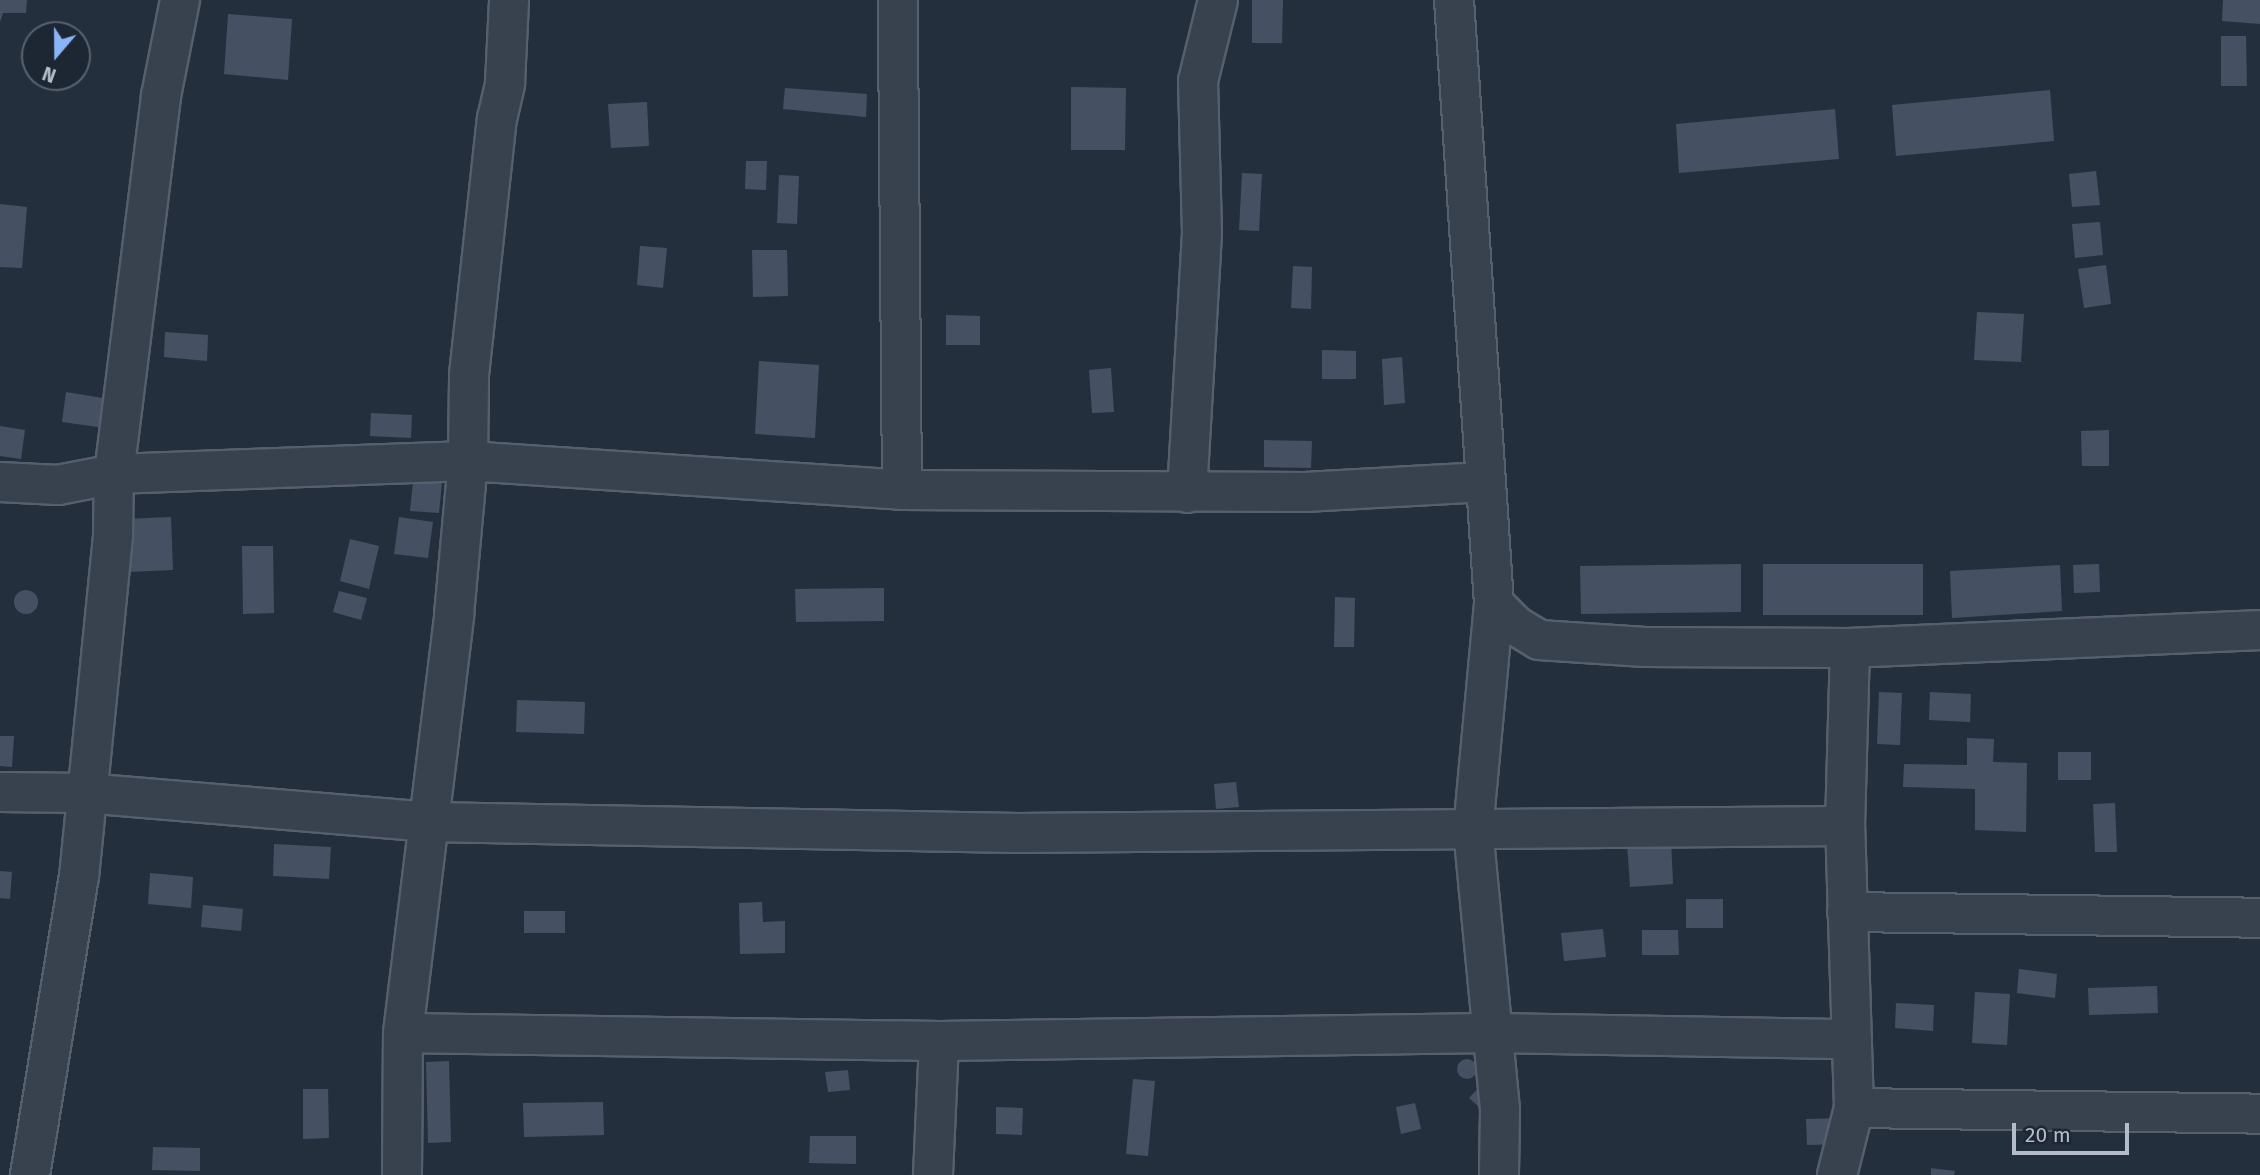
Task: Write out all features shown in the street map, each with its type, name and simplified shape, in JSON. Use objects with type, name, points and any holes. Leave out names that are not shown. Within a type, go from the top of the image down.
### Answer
[{"type":"street","points":[[30,1175],[79,877],[85,793],[113,535],[114,474],[161,96],[180,0]]},
{"type":"street","points":[[402,1175],[403,1033],[430,822],[468,461],[469,375],[497,119],[505,83],[509,0]]},
{"type":"street","points":[[898,0],[902,490]]},
{"type":"street","points":[[1187,493],[1202,233],[1198,81],[1218,0]]},
{"type":"street","points":[[1454,0],[1494,604],[1473,829],[1500,1110],[1499,1175]]},
{"type":"street","points":[[0,482],[58,485],[114,474],[468,461],[902,490],[1305,492],[1486,482]]},
{"type":"street","points":[[1494,604],[1539,640],[1645,647],[1850,648],[2260,630]]},
{"type":"street","points":[[1838,1175],[1854,1108],[1844,826],[1850,648]]},
{"type":"street","points":[[0,792],[85,793],[430,822],[1018,833],[1844,826]]},
{"type":"street","points":[[1847,912],[2260,918]]},
{"type":"street","points":[[403,1033],[939,1041],[1493,1033],[1852,1040]]},
{"type":"street","points":[[933,1175],[939,1041]]},
{"type":"street","points":[[1854,1108],[2260,1114]]},
{"type":"building","points":[[0,0],[27,0],[26,13],[3,13],[0,22]]},
{"type":"building","points":[[1252,0],[1283,0],[1282,43],[1252,43]]},
{"type":"building","points":[[2223,0],[2260,0],[2260,24],[2222,21]]},
{"type":"building","points":[[228,14],[292,19],[288,80],[224,74]]},
{"type":"building","points":[[2221,36],[2246,36],[2247,86],[2221,86]]},
{"type":"building","points":[[1071,87],[1126,88],[1125,150],[1071,150]]},
{"type":"building","points":[[785,88],[867,94],[866,117],[783,109]]},
{"type":"building","points":[[2050,90],[2054,141],[1896,156],[1892,105]]},
{"type":"building","points":[[647,102],[649,146],[611,148],[608,104]]},
{"type":"building","points":[[1835,109],[1839,159],[1679,173],[1676,124]]},
{"type":"building","points":[[746,161],[767,161],[766,190],[745,189]]},
{"type":"building","points":[[2096,171],[2100,205],[2072,207],[2069,174]]},
{"type":"building","points":[[1242,173],[1262,174],[1259,231],[1239,230]]},
{"type":"building","points":[[779,175],[799,176],[797,224],[777,223]]},
{"type":"building","points":[[0,204],[27,207],[22,268],[0,267]]},
{"type":"building","points":[[2100,222],[2103,255],[2075,258],[2072,224]]},
{"type":"building","points":[[640,246],[667,248],[663,288],[637,285]]},
{"type":"building","points":[[752,250],[787,250],[788,296],[753,297]]},
{"type":"building","points":[[2106,265],[2111,304],[2084,308],[2078,269]]},
{"type":"building","points":[[1293,266],[1312,267],[1311,309],[1291,308]]},
{"type":"building","points":[[1977,312],[2024,314],[2021,362],[1974,360]]},
{"type":"building","points":[[946,315],[980,316],[980,345],[946,345]]},
{"type":"building","points":[[165,332],[208,335],[207,361],[164,357]]},
{"type":"building","points":[[1322,350],[1356,351],[1356,379],[1322,379]]},
{"type":"building","points":[[1402,357],[1405,403],[1384,405],[1382,359]]},
{"type":"building","points":[[759,361],[819,365],[815,438],[755,434]]},
{"type":"building","points":[[1111,368],[1114,412],[1092,413],[1089,370]]},
{"type":"building","points":[[66,392],[109,399],[105,428],[62,422]]},
{"type":"building","points":[[371,413],[412,415],[411,438],[370,436]]},
{"type":"building","points":[[0,426],[25,430],[21,459],[0,456]]},
{"type":"building","points":[[2109,430],[2109,466],[2082,466],[2081,431]]},
{"type":"building","points":[[1264,440],[1312,441],[1311,468],[1264,467]]},
{"type":"building","points":[[413,481],[442,483],[439,513],[410,511]]},
{"type":"building","points":[[171,517],[173,570],[127,572],[124,519]]},
{"type":"building","points":[[399,517],[433,522],[428,558],[394,554]]},
{"type":"building","points":[[350,539],[379,546],[369,589],[340,581]]},
{"type":"building","points":[[242,546],[273,546],[274,613],[243,614]]},
{"type":"building","points":[[1741,564],[1741,612],[1581,614],[1580,566]]},
{"type":"building","points":[[1763,564],[1923,564],[1923,615],[1763,615]]},
{"type":"building","points":[[2099,564],[2100,592],[2074,593],[2073,565]]},
{"type":"building","points":[[2060,565],[2062,611],[1952,618],[1950,571]]},
{"type":"building","points":[[884,588],[884,621],[796,622],[795,589]]},
{"type":"building","points":[[21,590],[31,590],[38,597],[38,607],[31,614],[21,614],[14,607],[14,597]]},
{"type":"building","points":[[339,591],[367,598],[361,620],[333,612]]},
{"type":"building","points":[[1335,597],[1355,598],[1354,647],[1334,647]]},
{"type":"building","points":[[1879,692],[1902,693],[1900,745],[1877,744]]},
{"type":"building","points":[[1930,692],[1971,694],[1970,722],[1929,720]]},
{"type":"building","points":[[517,700],[585,702],[584,734],[516,732]]},
{"type":"building","points":[[0,736],[14,736],[12,767],[0,766]]},
{"type":"building","points":[[1967,738],[1994,739],[1993,762],[2027,763],[2026,832],[1975,830],[1975,789],[1903,787],[1904,764],[1967,765]]},
{"type":"building","points":[[2058,752],[2091,752],[2091,780],[2058,780]]},
{"type":"building","points":[[1236,782],[1239,807],[1216,809],[1214,784]]},
{"type":"building","points":[[2115,803],[2117,852],[2095,852],[2093,804]]},
{"type":"building","points":[[1671,840],[1673,884],[1630,887],[1627,843]]},
{"type":"building","points":[[274,844],[331,847],[329,879],[273,876]]},
{"type":"building","points":[[0,871],[12,872],[10,899],[0,898]]},
{"type":"building","points":[[150,873],[193,877],[191,908],[148,904]]},
{"type":"building","points":[[1686,899],[1723,899],[1723,928],[1686,928]]},
{"type":"building","points":[[762,902],[763,922],[785,921],[785,953],[740,954],[739,903]]},
{"type":"building","points":[[203,905],[243,909],[241,931],[201,927]]},
{"type":"building","points":[[524,911],[565,911],[565,933],[524,933]]},
{"type":"building","points":[[1603,929],[1606,957],[1564,961],[1561,933]]},
{"type":"building","points":[[1642,930],[1678,930],[1679,955],[1642,955]]},
{"type":"building","points":[[2019,969],[2057,974],[2055,998],[2017,993]]},
{"type":"building","points":[[2157,986],[2158,1013],[2089,1015],[2088,988]]},
{"type":"building","points":[[1975,992],[2010,994],[2007,1045],[1972,1043]]},
{"type":"building","points":[[1896,1003],[1934,1005],[1933,1031],[1895,1028]]},
{"type":"building","points":[[1467,1059],[1474,1062],[1477,1069],[1474,1076],[1467,1079],[1460,1076],[1457,1069],[1460,1062]]},
{"type":"building","points":[[449,1061],[451,1142],[428,1143],[426,1062]]},
{"type":"building","points":[[848,1070],[850,1090],[828,1092],[825,1072]]},
{"type":"building","points":[[1133,1079],[1155,1081],[1148,1156],[1126,1154]]},
{"type":"building","points":[[1480,1086],[1482,1107],[1469,1098]]},
{"type":"building","points":[[303,1089],[328,1089],[329,1138],[303,1139]]},
{"type":"building","points":[[603,1102],[604,1135],[524,1137],[523,1103]]},
{"type":"building","points":[[1415,1103],[1421,1129],[1401,1134],[1396,1107]]},
{"type":"building","points":[[996,1107],[1023,1108],[1022,1135],[996,1134]]},
{"type":"building","points":[[1844,1118],[1845,1144],[1807,1145],[1806,1119]]},
{"type":"building","points":[[810,1136],[856,1136],[856,1164],[809,1163]]},
{"type":"building","points":[[153,1147],[200,1148],[200,1171],[152,1170]]},
{"type":"building","points":[[1931,1168],[1955,1171],[1954,1175],[1931,1175]]}]
